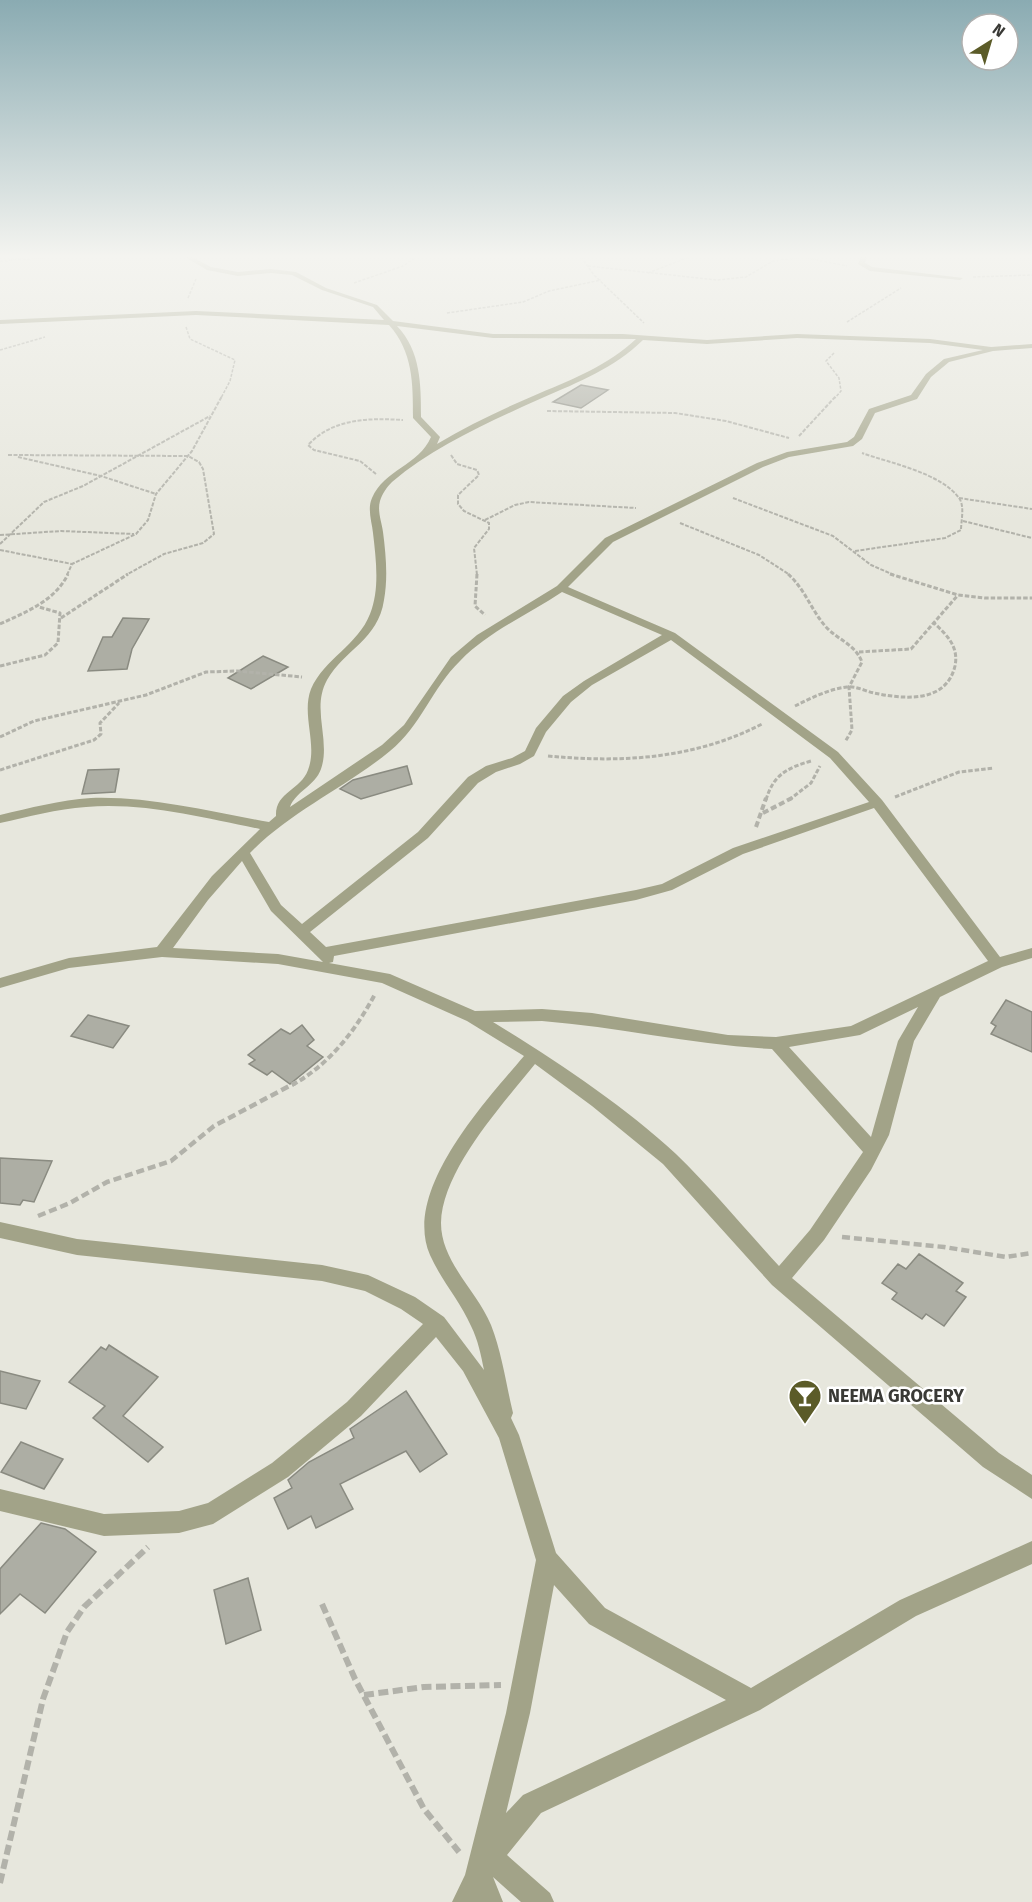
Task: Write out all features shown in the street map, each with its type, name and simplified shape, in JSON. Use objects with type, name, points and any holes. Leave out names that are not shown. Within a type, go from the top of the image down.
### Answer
[{"type":"street","points":[[406,346],[412,355],[417,383],[415,407],[418,421],[436,437],[435,449]]},
{"type":"street","points":[[278,822],[281,808],[288,795],[309,780],[316,764],[314,693],[322,678],[368,631],[376,612],[380,591],[379,542],[374,502],[388,482],[465,430],[609,364],[631,346]]},
{"type":"street","points":[[966,346],[991,349],[1032,346]]},
{"type":"street","points":[[162,952],[199,899],[243,852],[278,822],[351,774],[399,737],[454,660],[498,624],[561,588],[590,556],[609,540],[657,514],[787,455],[850,444],[858,439],[872,411],[914,397],[923,381],[937,365],[947,360],[984,353],[991,349]]},
{"type":"street","points":[[561,588],[671,635],[829,756],[877,803],[997,963]]},
{"type":"street","points":[[300,933],[423,835],[473,780],[491,769],[516,761],[530,753],[540,731],[567,699],[588,683],[671,635]]},
{"type":"street","points":[[0,819],[54,807],[98,802],[278,822]]},
{"type":"street","points":[[322,953],[636,895],[667,887],[693,876],[738,851],[877,803]]},
{"type":"street","points":[[243,852],[276,908],[341,970]]},
{"type":"street","points":[[0,983],[69,963],[162,952],[278,959],[385,978],[473,1017],[534,1055],[598,1101],[669,1159],[779,1279],[991,1460],[1032,1488]]},
{"type":"street","points":[[473,1017],[542,1015],[592,1019],[728,1041],[776,1043],[854,1030],[906,1008],[936,990],[997,963],[1032,953]]},
{"type":"street","points":[[779,1279],[817,1235],[865,1165],[880,1135],[906,1041],[936,990]]},
{"type":"street","points":[[776,1043],[872,1150]]},
{"type":"street","points":[[534,1055],[489,1108],[453,1165],[440,1191],[432,1224],[441,1261],[460,1287],[481,1326],[509,1436],[547,1560],[597,1616],[751,1701]]},
{"type":"street","points":[[0,1230],[77,1248],[322,1273],[368,1283],[408,1303],[437,1323],[470,1365],[509,1436]]},
{"type":"street","points":[[0,1500],[104,1525],[178,1522],[213,1513],[280,1470],[354,1409],[437,1323]]},
{"type":"street","points":[[465,1902],[484,1867],[517,1819],[532,1804],[751,1701],[908,1608],[1032,1552]]},
{"type":"street","points":[[490,1902],[484,1867],[524,1684],[547,1560]]},
{"type":"street","points":[[484,1867],[541,1902]]},
{"type":"path","points":[[0,550],[72,564],[136,534],[148,520],[156,494],[188,456],[230,381],[235,360],[230,355],[207,346]]},
{"type":"path","points":[[510,411],[665,412],[716,419],[794,440],[808,429],[842,391],[839,378],[826,361],[842,346]]},
{"type":"path","points":[[0,544],[44,502],[138,457],[212,415]]},
{"type":"path","points":[[388,482],[360,460],[314,450],[308,445],[312,438],[334,425],[380,419],[418,421]]},
{"type":"path","points":[[850,444],[858,452],[934,478],[959,498],[1032,509]]},
{"type":"path","points":[[435,449],[451,455],[457,464],[477,470],[479,475],[458,495],[458,504],[464,511],[489,523],[489,529],[474,549],[478,580],[475,606],[498,624]]},
{"type":"path","points":[[0,453],[101,476],[156,494]]},
{"type":"path","points":[[8,455],[188,456],[199,462],[203,469],[214,534],[208,541],[197,547],[162,555],[118,580],[84,606],[61,618]]},
{"type":"path","points":[[702,493],[747,502],[807,528],[833,536],[877,568],[958,595],[986,598],[1032,598]]},
{"type":"path","points":[[855,551],[945,538],[961,530],[963,521],[959,498]]},
{"type":"path","points":[[485,520],[515,505],[529,502],[579,507],[617,506],[657,514],[742,549],[786,572],[801,585],[826,627],[859,652],[862,662],[849,687],[852,730],[800,794],[762,813]]},
{"type":"path","points":[[963,521],[1032,538]]},
{"type":"path","points":[[0,535],[61,531],[136,534]]},
{"type":"path","points":[[0,624],[38,607],[63,584],[72,564]]},
{"type":"path","points":[[859,652],[911,649],[918,644],[958,595]]},
{"type":"path","points":[[0,666],[45,655],[58,644],[60,613],[38,607]]},
{"type":"path","points":[[530,753],[604,761],[662,756],[731,739],[810,698],[849,687],[908,698],[930,697],[946,685],[957,659],[955,646],[934,623]]},
{"type":"path","points":[[0,737],[12,730],[61,714],[119,703],[165,689],[192,675],[214,671],[322,678]]},
{"type":"path","points":[[0,770],[94,740],[101,734],[100,723],[119,703]]},
{"type":"path","points":[[738,851],[755,829],[773,778],[789,768],[829,756]]},
{"type":"path","points":[[877,803],[959,772],[994,768]]},
{"type":"path","points":[[30,1219],[70,1203],[106,1182],[171,1161],[214,1126],[303,1079],[339,1047],[361,1020],[385,978]]},
{"type":"path","points":[[817,1235],[944,1247],[1006,1257],[1032,1253]]},
{"type":"path","points":[[0,1883],[44,1699],[67,1632],[84,1607],[107,1584],[178,1522]]},
{"type":"path","points":[[322,1604],[364,1695],[424,1809],[484,1867]]},
{"type":"path","points":[[364,1695],[424,1687],[524,1684]]},
{"type":"building","points":[[581,385],[608,390],[581,408],[553,402]]},
{"type":"building","points":[[123,618],[149,619],[132,649],[127,669],[88,671],[103,637],[112,637]]},
{"type":"building","points":[[263,656],[288,667],[251,689],[228,678]]},
{"type":"building","points":[[407,766],[412,784],[361,799],[340,789],[353,780]]},
{"type":"building","points":[[119,769],[115,792],[82,794],[88,770]]},
{"type":"building","points":[[1006,1000],[1032,1012],[1032,1052],[991,1034],[996,1026],[991,1023]]},
{"type":"building","points":[[88,1015],[129,1026],[113,1048],[71,1036]]},
{"type":"building","points":[[302,1025],[314,1040],[307,1046],[323,1057],[290,1084],[272,1071],[267,1075],[249,1064],[255,1060],[248,1055],[281,1029],[290,1034]]},
{"type":"building","points":[[0,1158],[52,1161],[34,1202],[23,1200],[20,1205],[0,1203]]},
{"type":"building","points":[[919,1254],[963,1283],[956,1291],[966,1297],[944,1326],[926,1314],[922,1319],[892,1299],[897,1293],[882,1283],[898,1264],[906,1269]]},
{"type":"building","points":[[109,1345],[158,1377],[123,1416],[163,1447],[148,1462],[93,1418],[105,1406],[69,1382],[101,1347],[106,1350]]},
{"type":"building","points":[[0,1371],[40,1381],[26,1409],[0,1403]]},
{"type":"building","points":[[406,1391],[447,1454],[420,1472],[406,1451],[340,1484],[353,1509],[316,1528],[311,1516],[288,1529],[274,1498],[292,1488],[288,1480],[309,1462],[354,1438],[350,1429]]},
{"type":"building","points":[[21,1442],[63,1459],[44,1489],[1,1472]]},
{"type":"building","points":[[41,1523],[65,1529],[96,1552],[45,1613],[20,1594],[0,1614],[0,1569]]},
{"type":"building","points":[[248,1578],[261,1630],[226,1644],[214,1590]]},
{"type":"place","name":"NEEMA GROCERY","points":[[805,1425]]}]
